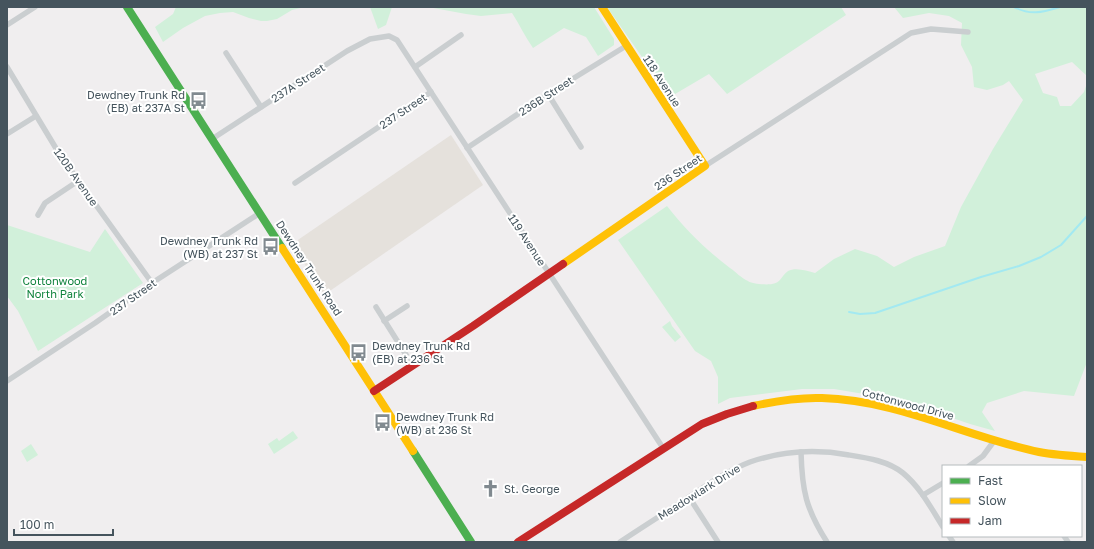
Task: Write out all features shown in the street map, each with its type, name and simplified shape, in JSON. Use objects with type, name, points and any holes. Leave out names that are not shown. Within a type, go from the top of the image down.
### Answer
[{"type":"street","points":[[7,25],[35,7]]},
{"type":"street","name":"Dewdney Trunk Road","points":[[127,7],[471,542]]},
{"type":"street","name":"118 Avenue","points":[[602,7],[705,166]]},
{"type":"street","name":"236 Street","points":[[374,391],[413,366],[705,166],[911,34],[931,29],[968,32]]},
{"type":"street","name":"237A Street","points":[[212,139],[347,51],[370,39],[389,36]]},
{"type":"street","name":"119 Avenue","points":[[389,36],[397,40],[415,67],[663,448]]},
{"type":"street","points":[[415,67],[461,36]]},
{"type":"street","name":"236B Street","points":[[467,148],[548,94],[626,46]]},
{"type":"street","points":[[226,53],[261,107]]},
{"type":"street","name":"120B Avenue","points":[[7,67],[60,155],[152,283]]},
{"type":"street","name":"237 Street","points":[[295,183],[431,92]]},
{"type":"street","points":[[548,94],[581,147]]},
{"type":"street","points":[[7,134],[36,116]]},
{"type":"street","points":[[38,215],[45,203],[78,181]]},
{"type":"street","name":"237 Street","points":[[7,381],[95,323],[152,283],[260,213]]},
{"type":"street","points":[[384,321],[407,306]]},
{"type":"street","points":[[376,307],[413,366]]},
{"type":"street","name":"Cottonwood Drive","points":[[518,542],[702,424],[724,414],[750,406],[801,398],[838,399],[883,406],[933,420],[994,441],[1036,452],[1052,456],[1087,457]]},
{"type":"street","points":[[970,465],[983,456],[994,441]]},
{"type":"street","points":[[801,452],[805,497],[814,521],[827,542]]},
{"type":"street","name":"Meadowlark Drive","points":[[620,542],[730,472],[749,463],[774,456],[801,452],[830,452],[878,460],[899,470],[910,479],[923,495]]},
{"type":"street","points":[[942,484],[923,495],[942,525]]},
{"type":"street","points":[[689,497],[718,542]]},
{"type":"shaded area","points":[[451,135],[483,185],[324,295],[292,244]]},
{"type":"green space","points":[[176,7],[305,7],[292,10],[277,19],[267,21],[249,18],[233,12],[205,16],[183,28],[163,42],[155,27],[173,14]]},
{"type":"green space","points":[[370,7],[392,7],[386,25],[378,29]]},
{"type":"green space","points":[[428,7],[594,7],[614,39],[614,45],[598,56],[586,37],[564,28],[533,48],[512,13],[481,16]]},
{"type":"green space","points":[[607,7],[841,7],[846,15],[727,94],[709,74],[670,97]]},
{"type":"green space","points":[[894,7],[1087,7],[1087,76],[1072,62],[1035,74],[1043,93],[1057,97],[1060,106],[1071,106],[1084,92],[1087,83],[1087,362],[1074,396],[1024,391],[987,403],[982,412],[995,431],[882,397],[834,389],[802,389],[730,398],[718,404],[718,377],[711,361],[695,351],[618,240],[667,206],[696,239],[712,254],[745,280],[759,284],[775,283],[779,281],[788,271],[794,269],[815,273],[834,259],[855,249],[877,256],[894,267],[914,257],[945,246],[961,207],[993,149],[1023,100],[1009,81],[1003,85],[987,90],[974,87],[972,67],[961,45],[962,23],[949,16],[929,13],[903,18]]},
{"type":"green space","name":"Cottonwood North Park","points":[[7,225],[90,252],[105,229],[143,283],[38,351],[18,311],[7,296]]},
{"type":"green space","points":[[670,321],[681,337],[675,342],[662,327]]},
{"type":"green space","points":[[293,431],[298,438],[274,454],[268,444],[277,438],[279,441]]},
{"type":"green space","points":[[31,444],[38,455],[27,462],[21,451]]},
{"type":"waterway","points":[[1014,7],[1026,12],[1042,12],[1060,7]]},
{"type":"waterway","points":[[849,312],[860,314],[875,313],[981,277],[1019,266],[1041,257],[1061,245],[1087,216]]},
{"type":"traffic: fast","points":[[127,7],[282,248]]},
{"type":"traffic: fast","points":[[413,451],[471,542]]},
{"type":"traffic: slow","points":[[563,264],[705,166],[602,7]]},
{"type":"traffic: slow","points":[[282,248],[413,451]]},
{"type":"traffic: slow","points":[[753,406],[804,398],[850,400],[905,412],[985,438],[1039,452],[1087,457]]},
{"type":"traffic: jam","points":[[374,391],[473,326],[563,264]]},
{"type":"traffic: jam","points":[[518,542],[702,424],[753,406]]},
{"type":"place","name":"Dewdney Trunk Rd (EB) at 237A St","points":[[198,101]]},
{"type":"place","name":"Dewdney Trunk Rd (WB) at 237 St","points":[[271,247]]},
{"type":"place","name":"Dewdney Trunk Rd (EB) at 236 St","points":[[359,352]]},
{"type":"place","name":"Dewdney Trunk Rd (WB) at 236 St","points":[[383,423]]},
{"type":"place","name":"St. George","points":[[491,489]]}]
